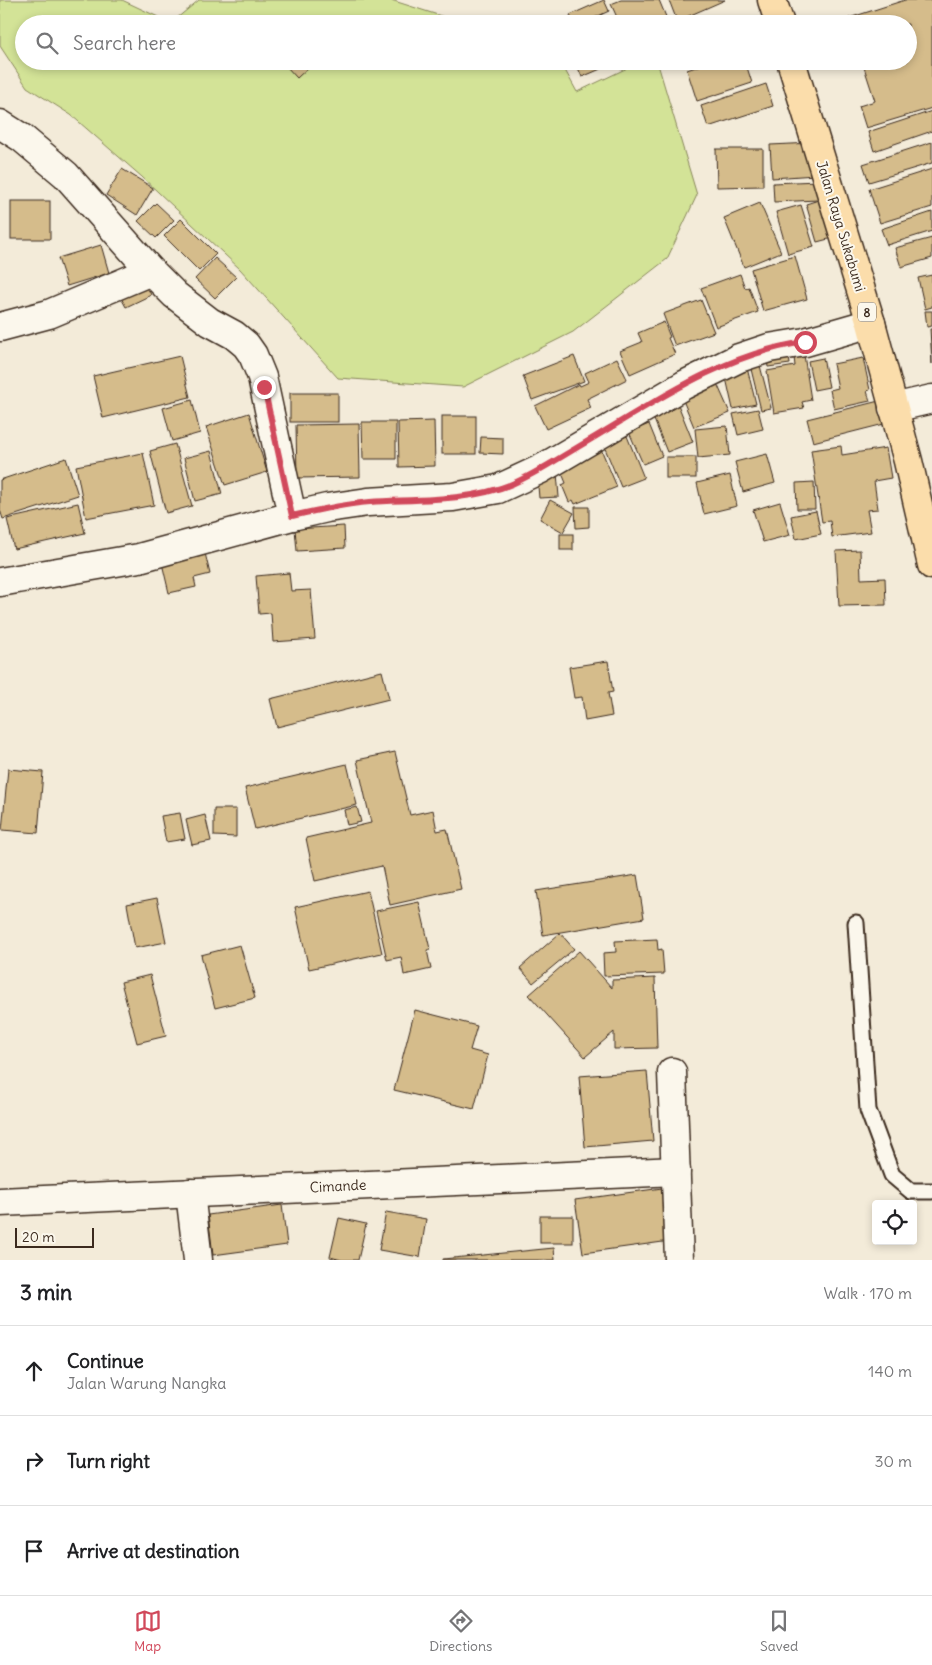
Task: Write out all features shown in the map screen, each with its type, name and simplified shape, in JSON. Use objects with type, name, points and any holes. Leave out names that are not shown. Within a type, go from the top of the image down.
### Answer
[{"type":"highway","points":[[772,0],[777,15]]},
{"type":"highway","name":"Jalan Raya Sukabumi","points":[[794,70],[871,323],[908,462],[932,565]]},
{"type":"street","points":[[0,124],[22,138],[66,175],[151,271],[191,309],[246,344],[253,354],[262,377],[292,516]]},
{"type":"street","points":[[0,327],[49,314],[151,271]]},
{"type":"street","points":[[0,582],[139,558],[292,516],[346,505],[453,497],[498,489],[541,469],[677,389],[739,358],[769,348],[805,342],[871,323]]},
{"type":"street","points":[[893,408],[932,399]]},
{"type":"street","points":[[672,1072],[679,1260]]},
{"type":"street","name":"Cimande","points":[[0,1202],[676,1171]]},
{"type":"street","points":[[190,1193],[198,1260]]},
{"type":"lane","points":[[856,923],[868,1110],[892,1175],[910,1192],[932,1191]]},
{"type":"green space","points":[[0,0],[122,0],[154,15],[15,15],[15,69],[0,46]]},
{"type":"green space","points":[[199,0],[391,0],[438,15],[181,15]]},
{"type":"green space","points":[[16,70],[565,70],[577,92],[623,70],[660,70],[697,195],[667,259],[573,332],[463,387],[338,378],[240,269],[142,177],[71,115],[27,87]]},
{"type":"building","points":[[604,0],[609,11],[600,15],[570,15]]},
{"type":"building","points":[[621,0],[659,0],[665,15],[616,15],[611,4]]},
{"type":"building","points":[[669,0],[725,0],[691,15],[675,15]]},
{"type":"building","points":[[905,0],[932,0],[932,108],[866,128],[859,106],[875,101],[865,70],[917,70],[917,15],[858,15]]},
{"type":"building","points":[[290,70],[306,70],[297,78]]},
{"type":"building","points":[[579,70],[598,70],[582,77]]},
{"type":"building","points":[[687,70],[748,70],[752,83],[697,101]]},
{"type":"building","points":[[766,84],[773,106],[708,127],[701,106]]},
{"type":"building","points":[[932,111],[932,131],[874,151],[868,132]]},
{"type":"building","points":[[932,142],[932,163],[869,182],[863,164]]},
{"type":"building","points":[[813,143],[815,175],[772,178],[770,145]]},
{"type":"building","points":[[716,149],[763,149],[763,186],[717,187]]},
{"type":"building","points":[[122,169],[153,188],[137,215],[106,195]]},
{"type":"building","points":[[932,169],[932,207],[880,223],[869,189]]},
{"type":"building","points":[[817,181],[818,200],[774,202],[773,183]]},
{"type":"building","points":[[828,197],[840,236],[817,242],[806,204]]},
{"type":"building","points":[[11,201],[50,201],[50,239],[11,239]]},
{"type":"building","points":[[156,203],[174,220],[156,238],[138,221]]},
{"type":"building","points":[[760,203],[781,252],[744,267],[724,218]]},
{"type":"building","points":[[801,205],[814,247],[788,254],[776,212]]},
{"type":"building","points":[[932,212],[932,231],[887,245],[881,229]]},
{"type":"building","points":[[181,219],[216,254],[199,271],[164,236]]},
{"type":"building","points":[[932,238],[932,258],[901,267],[895,248]]},
{"type":"building","points":[[101,245],[109,273],[67,286],[58,258]]},
{"type":"building","points":[[795,256],[807,299],[763,311],[751,269]]},
{"type":"building","points":[[215,258],[236,277],[215,298],[195,279]]},
{"type":"building","points":[[740,274],[745,288],[749,287],[758,312],[716,327],[701,288]]},
{"type":"building","points":[[932,275],[932,307],[925,309],[918,278]]},
{"type":"building","points":[[146,284],[151,295],[126,307],[120,296]]},
{"type":"building","points":[[701,300],[714,332],[675,346],[663,314]]},
{"type":"building","points":[[925,311],[932,311],[932,326],[927,327]]},
{"type":"building","points":[[664,322],[675,354],[630,374],[620,351],[642,342],[638,333]]},
{"type":"building","points":[[930,329],[932,329],[932,364]]},
{"type":"building","points":[[788,352],[790,364],[768,367],[766,355]]},
{"type":"building","points":[[804,355],[811,400],[802,402],[804,408],[774,413],[767,371],[795,366],[794,357]]},
{"type":"building","points":[[180,356],[190,397],[103,418],[93,376]]},
{"type":"building","points":[[574,356],[584,381],[532,400],[523,376]]},
{"type":"building","points":[[617,358],[627,379],[587,399],[591,408],[546,429],[535,406],[579,384],[580,386],[589,382],[585,373]]},
{"type":"building","points":[[758,358],[771,408],[761,410],[749,361]]},
{"type":"building","points":[[823,358],[829,387],[814,390],[808,361]]},
{"type":"building","points":[[863,358],[870,390],[867,391],[870,401],[834,409],[830,390],[838,388],[833,364]]},
{"type":"building","points":[[746,364],[756,404],[733,409],[724,369]]},
{"type":"building","points":[[715,379],[730,413],[694,427],[680,393]]},
{"type":"building","points":[[290,393],[338,393],[338,422],[290,422]]},
{"type":"building","points":[[887,399],[892,422],[813,442],[807,419]]},
{"type":"building","points":[[192,400],[200,433],[172,441],[163,408]]},
{"type":"building","points":[[677,402],[693,442],[667,452],[651,412]]},
{"type":"building","points":[[758,409],[763,429],[738,435],[733,414]]},
{"type":"building","points":[[249,413],[267,472],[225,485],[206,427]]},
{"type":"building","points":[[442,416],[476,416],[476,454],[442,454]]},
{"type":"building","points":[[434,421],[435,466],[399,467],[398,422]]},
{"type":"building","points":[[362,422],[396,422],[396,459],[363,459]]},
{"type":"building","points":[[359,424],[360,477],[297,478],[296,425]]},
{"type":"building","points":[[649,424],[662,456],[643,464],[629,432]]},
{"type":"building","points":[[727,426],[730,455],[698,458],[695,429]]},
{"type":"building","points":[[627,436],[644,478],[621,487],[604,446]]},
{"type":"building","points":[[481,437],[503,438],[503,454],[480,453]]},
{"type":"building","points":[[175,444],[192,506],[166,513],[150,451]]},
{"type":"building","points":[[841,446],[842,455],[886,448],[891,478],[874,481],[878,509],[867,510],[871,532],[832,537],[830,521],[822,522],[811,450]]},
{"type":"building","points":[[601,449],[617,487],[575,504],[573,500],[569,502],[562,485],[566,483],[559,466]]},
{"type":"building","points":[[211,451],[222,494],[195,501],[184,458]]},
{"type":"building","points":[[143,453],[154,505],[86,518],[76,466]]},
{"type":"building","points":[[767,454],[775,483],[743,492],[735,462]]},
{"type":"building","points":[[666,457],[696,457],[696,478],[666,478]]},
{"type":"building","points":[[66,458],[78,495],[3,519],[0,510],[0,480]]},
{"type":"building","points":[[557,473],[559,497],[539,498],[537,474]]},
{"type":"building","points":[[730,475],[737,506],[704,514],[697,483]]},
{"type":"building","points":[[814,482],[815,509],[797,509],[796,483]]},
{"type":"building","points":[[550,500],[574,513],[563,532],[540,519]]},
{"type":"building","points":[[780,502],[790,535],[763,542],[753,510]]},
{"type":"building","points":[[78,503],[85,533],[14,549],[7,519]]},
{"type":"building","points":[[575,507],[589,507],[589,527],[576,528]]},
{"type":"building","points":[[816,511],[821,534],[796,539],[791,516]]},
{"type":"building","points":[[344,526],[345,548],[297,551],[295,529]]},
{"type":"building","points":[[560,534],[573,534],[573,550],[560,550]]},
{"type":"building","points":[[204,549],[210,574],[194,578],[196,587],[169,593],[161,559]]},
{"type":"building","points":[[860,550],[861,579],[885,578],[886,605],[839,606],[836,551]]},
{"type":"building","points":[[289,573],[291,591],[311,590],[315,639],[273,642],[271,613],[259,614],[256,576]]},
{"type":"building","points":[[608,661],[613,692],[608,693],[612,716],[585,721],[582,697],[574,698],[569,667]]},
{"type":"building","points":[[382,671],[389,699],[277,727],[270,699]]},
{"type":"building","points":[[395,752],[410,815],[433,810],[437,831],[447,829],[461,889],[390,905],[382,866],[315,881],[306,838],[371,823],[357,760]]},
{"type":"building","points":[[347,764],[357,805],[255,829],[245,788]]},
{"type":"building","points":[[8,769],[43,772],[38,833],[2,830]]},
{"type":"building","points":[[357,807],[361,822],[347,825],[344,810]]},
{"type":"building","points":[[214,809],[236,809],[236,837],[214,836]]},
{"type":"building","points":[[180,813],[185,839],[166,842],[161,816]]},
{"type":"building","points":[[205,815],[211,841],[192,845],[186,820]]},
{"type":"building","points":[[637,875],[644,918],[543,935],[536,891]]},
{"type":"building","points":[[368,891],[382,953],[309,969],[295,907]]},
{"type":"building","points":[[157,898],[166,942],[135,948],[127,904]]},
{"type":"building","points":[[419,902],[430,949],[427,950],[431,969],[404,975],[401,957],[387,960],[376,911]]},
{"type":"building","points":[[560,933],[574,949],[533,983],[520,968]]},
{"type":"building","points":[[657,939],[658,950],[662,949],[664,974],[604,976],[603,953],[616,952],[615,941]]},
{"type":"building","points":[[240,945],[255,998],[215,1008],[201,955]]},
{"type":"building","points":[[579,951],[612,988],[612,980],[655,978],[657,1048],[614,1049],[614,1032],[585,1057],[529,995]]},
{"type":"building","points":[[150,975],[166,1036],[137,1043],[121,982]]},
{"type":"building","points":[[415,1010],[477,1026],[470,1050],[488,1055],[474,1109],[394,1090]]},
{"type":"building","points":[[647,1071],[653,1141],[585,1147],[579,1076]]},
{"type":"building","points":[[662,1188],[670,1241],[583,1253],[575,1200]]},
{"type":"building","points":[[282,1205],[287,1245],[213,1255],[208,1215]]},
{"type":"building","points":[[386,1212],[426,1219],[420,1257],[379,1250]]},
{"type":"building","points":[[540,1216],[573,1216],[573,1243],[540,1243]]},
{"type":"building","points":[[339,1218],[366,1224],[358,1260],[342,1260],[330,1257]]},
{"type":"building","points":[[554,1248],[555,1260],[443,1260],[443,1259]]},
{"type":"route","points":[[264,387],[292,516],[327,508],[368,502],[453,497],[498,489],[541,469],[657,400],[739,358],[785,344],[805,342]]}]
